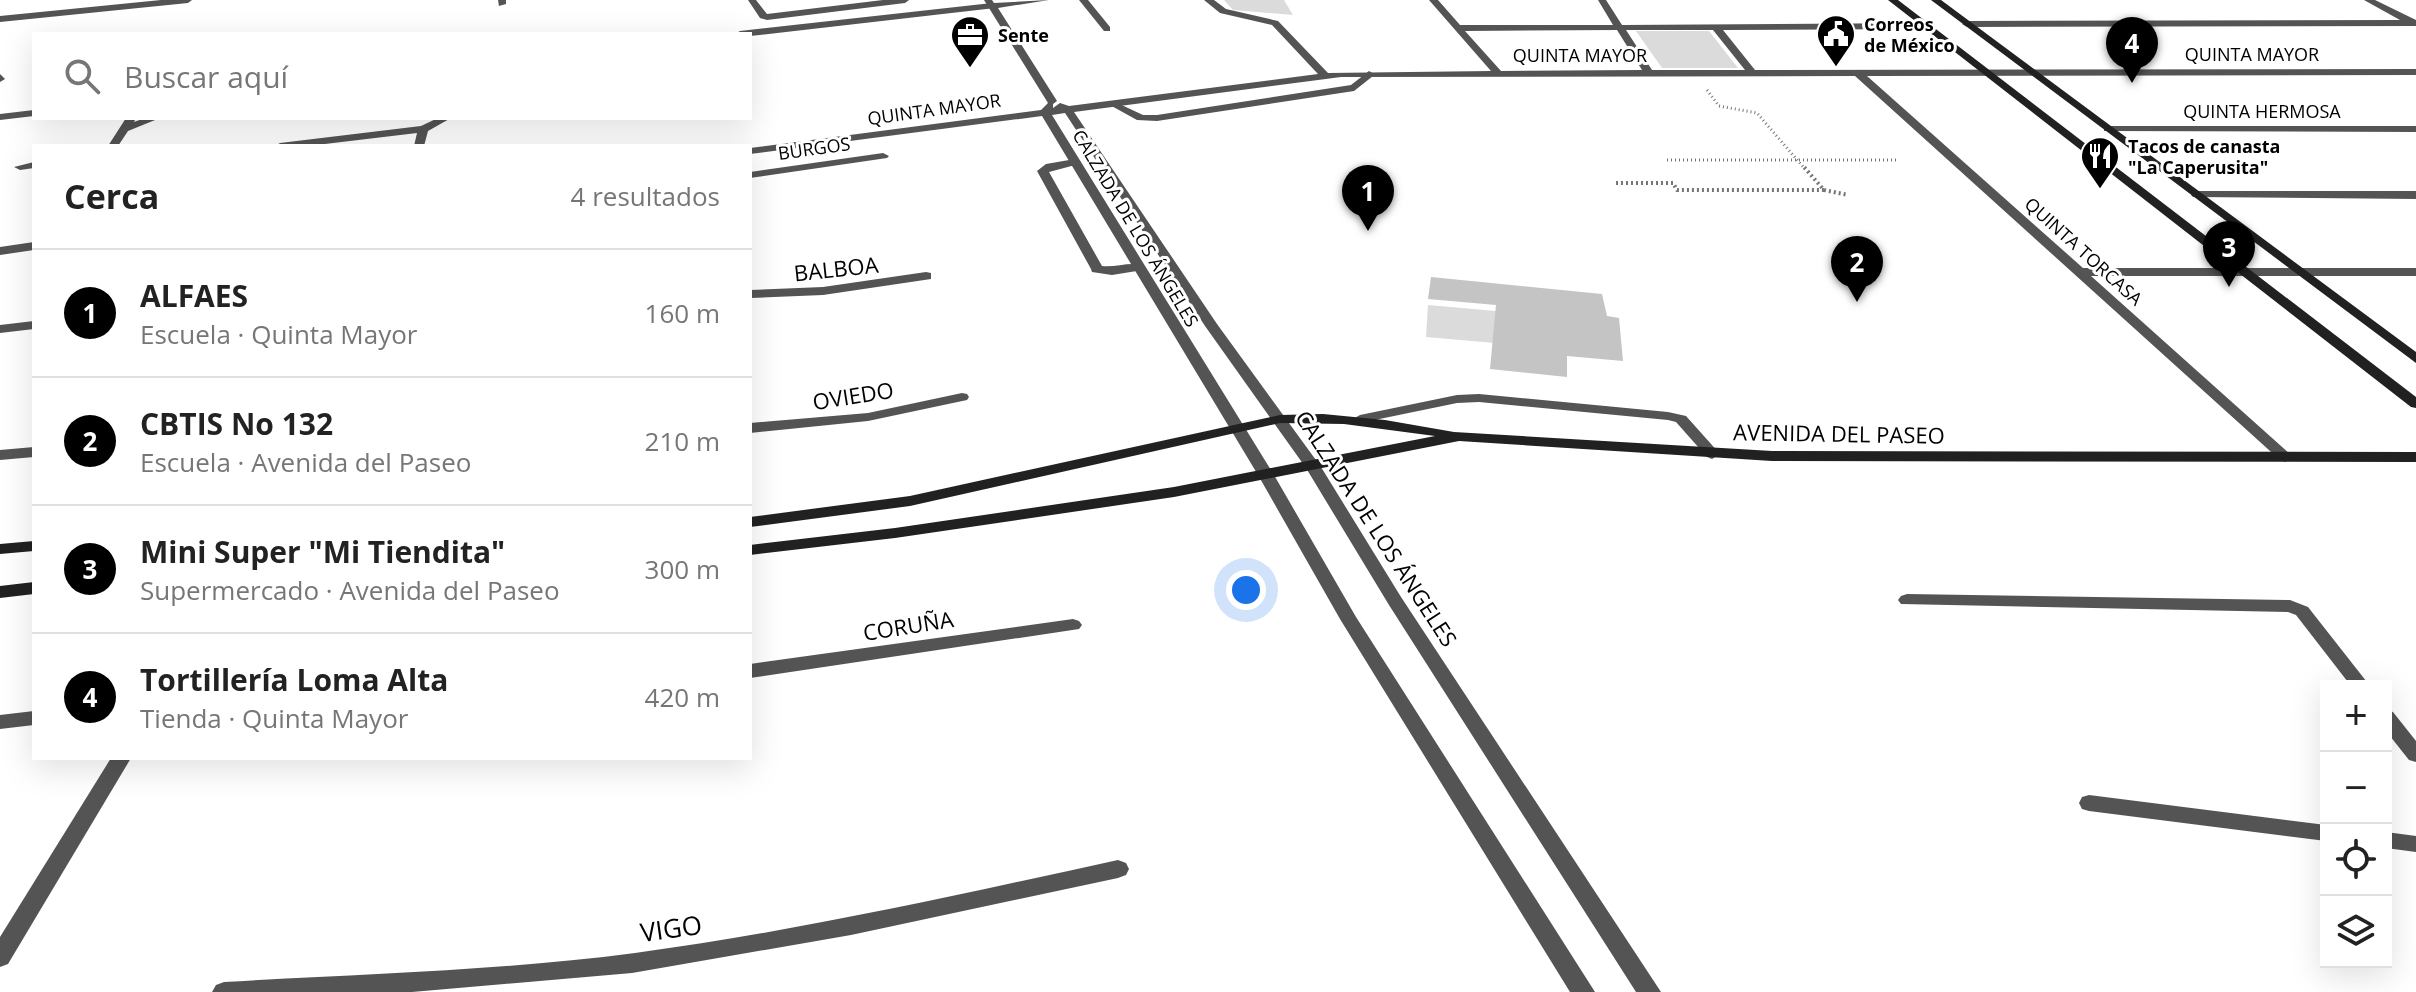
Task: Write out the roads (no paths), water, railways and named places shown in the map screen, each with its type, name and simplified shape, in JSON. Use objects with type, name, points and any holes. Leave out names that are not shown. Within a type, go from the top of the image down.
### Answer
[{"type":"street","points":[[0,19],[188,0]]},
{"type":"street","points":[[752,0],[763,16],[842,4],[905,0]]},
{"type":"street","points":[[780,0],[787,14]]},
{"type":"street","points":[[752,33],[990,3],[1045,0]]},
{"type":"street","points":[[1083,0],[1107,29]]},
{"type":"street","points":[[1208,0],[1223,11],[1275,23],[1326,76]]},
{"type":"street","points":[[1433,0],[1498,73]]},
{"type":"street","points":[[1602,0],[1649,73]]},
{"type":"street","points":[[1892,0],[2416,404]]},
{"type":"street","points":[[1935,0],[2416,359]]},
{"type":"street","points":[[2368,0],[2414,24]]},
{"type":"street","name":"CALZADA DE LOS ÁNGELES","points":[[990,3],[1075,162],[1266,475]]},
{"type":"street","points":[[1967,24],[2414,24]]},
{"type":"street","points":[[1458,28],[1927,26]]},
{"type":"street","points":[[1716,27],[1752,73]]},
{"type":"street","name":"QUINTA MAYOR","points":[[1068,110],[1326,76],[1369,74],[2416,72]]},
{"type":"street","name":"QUINTA TORCASA","points":[[1858,73],[2285,457]]},
{"type":"street","points":[[1113,104],[1141,118],[1157,118],[1354,88],[1369,74]]},
{"type":"street","name":"CALZADA DE LOS ÁNGELES","points":[[1048,107],[1068,110],[1212,326],[1313,467],[1395,601],[1649,992]]},
{"type":"street","name":"QUINTA MAYOR","points":[[752,151],[1048,107]]},
{"type":"street","points":[[0,117],[32,113]]},
{"type":"street","points":[[297,144],[423,129],[442,120]]},
{"type":"street","points":[[114,144],[127,123]]},
{"type":"street","points":[[419,144],[423,129]]},
{"type":"street","name":"QUINTA HERMOSA","points":[[2108,129],[2416,129]]},
{"type":"street","name":"BURGOS","points":[[752,175],[883,156]]},
{"type":"street","points":[[1075,162],[1050,166],[1043,171],[1097,269],[1112,271],[1139,267]]},
{"type":"street","points":[[20,167],[32,165]]},
{"type":"street","points":[[2197,195],[2416,195]]},
{"type":"street","points":[[0,251],[32,246]]},
{"type":"street","points":[[2081,272],[2416,272]]},
{"type":"street","name":"BALBOA","points":[[752,294],[823,291],[926,276]]},
{"type":"street","points":[[0,329],[32,325]]},
{"type":"street","name":"OVIEDO","points":[[752,428],[868,417],[962,397]]},
{"type":"street","points":[[1360,419],[1457,399],[1479,398],[1652,414],[1681,419],[1712,454]]},
{"type":"street","points":[[752,522],[910,501],[1280,419],[1360,419],[1459,436]]},
{"type":"street","name":"AVENIDA DEL PASEO","points":[[752,550],[1114,502],[1313,467],[1459,436],[1712,454],[2416,457]]},
{"type":"street","points":[[0,455],[32,452]]},
{"type":"street","points":[[1266,475],[1349,619],[1583,992]]},
{"type":"street","points":[[0,549],[32,546]]},
{"type":"street","points":[[0,592],[32,588]]},
{"type":"street","points":[[1907,600],[2290,606],[2302,611],[2356,680]]},
{"type":"street","name":"CORUÑA","points":[[752,671],[1073,625]]},
{"type":"street","points":[[0,722],[32,718]]},
{"type":"street","points":[[2392,725],[2416,755]]},
{"type":"street","points":[[0,957],[120,760]]},
{"type":"street","points":[[2089,803],[2320,832]]},
{"type":"street","points":[[2392,841],[2416,844]]},
{"type":"street","name":"VIGO","points":[[224,992],[483,976],[690,955],[908,914],[1118,869]]},
{"type":"place","name":"Correos de México","points":[[1836,68]]},
{"type":"place","name":"Sente","points":[[970,69]]},
{"type":"place","name":"Tortillería Loma Alta","points":[[2132,83]]},
{"type":"place","name":"Tacos de canasta \"La Caperusita\"","points":[[2100,190]]},
{"type":"place","name":"ALFAES","points":[[1368,231]]},
{"type":"place","name":"Mini Super \"Mi Tiendita\"","points":[[2229,287]]},
{"type":"place","name":"CBTIS No 132","points":[[1857,302]]}]
